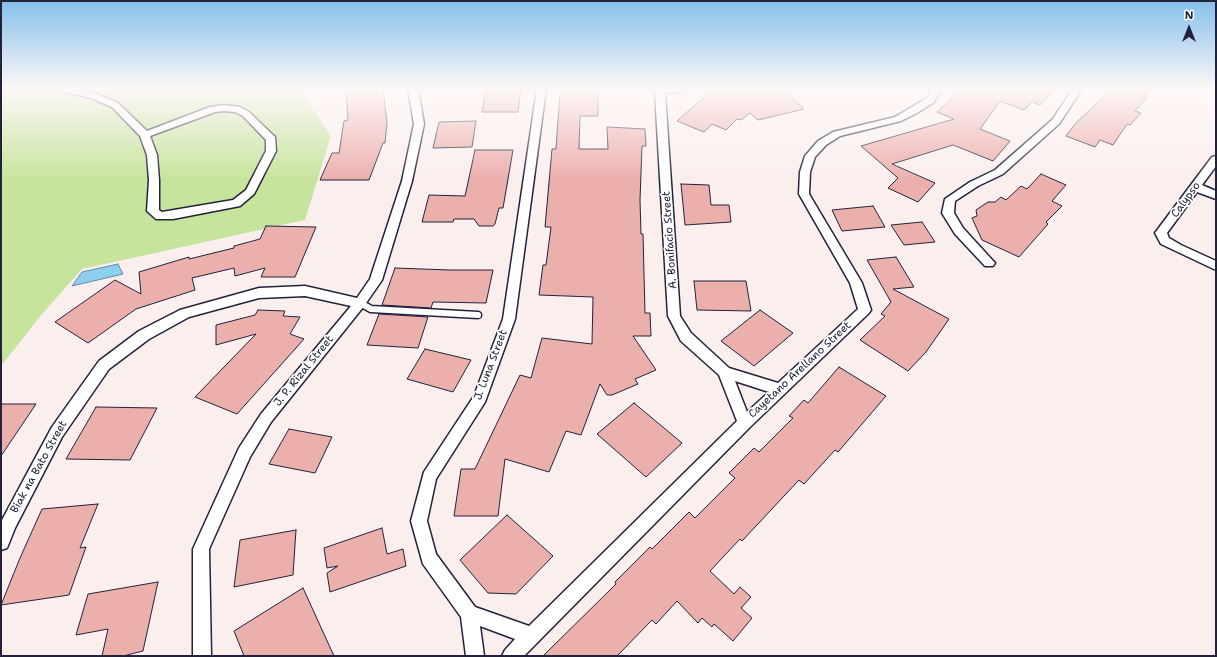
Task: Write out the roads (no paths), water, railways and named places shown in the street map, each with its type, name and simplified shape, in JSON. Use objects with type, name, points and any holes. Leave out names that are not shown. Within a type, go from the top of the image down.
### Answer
[{"type":"street","points":[[130,120],[146,135],[152,155],[154,180],[153,211],[160,216],[173,215],[236,203],[250,192],[271,150],[271,139],[252,120]]},
{"type":"street","points":[[146,135],[186,120]]},
{"type":"street","name":"J. P. Rizal Street","points":[[202,656],[201,549],[244,453],[266,418],[360,303],[376,280],[407,181],[419,124],[418,120]]},
{"type":"street","name":"J. Luna Street","points":[[475,656],[469,614],[429,558],[419,521],[429,477],[480,398],[509,319],[537,120]]},
{"type":"street","name":"A. Bonifacio Street","points":[[661,120],[674,316],[686,337],[724,372],[779,389]]},
{"type":"street","name":"Cayetano Arellano Street","points":[[511,656],[744,423],[865,310],[856,283],[804,194],[805,172],[810,156],[822,143],[837,134],[895,120]]},
{"type":"street","points":[[989,264],[959,231],[948,213],[950,199],[974,184],[999,172],[1057,120]]},
{"type":"street","name":"Calypso","points":[[1216,159],[1162,233],[1165,241],[1216,266]]},
{"type":"street","points":[[1196,187],[1216,195]]},
{"type":"street","name":"Biak na Bato Street","points":[[1,542],[8,524],[57,432],[104,365],[144,335],[185,313],[259,292],[305,291],[360,303]]},
{"type":"street","name":"A. Bonifacio Street","points":[[724,372],[744,423]]},
{"type":"street","points":[[469,614],[532,636]]},
{"type":"lane","points":[[360,303],[370,309],[478,315]]},
{"type":"water","points":[[118,264],[123,274],[72,286],[82,272]]}]
